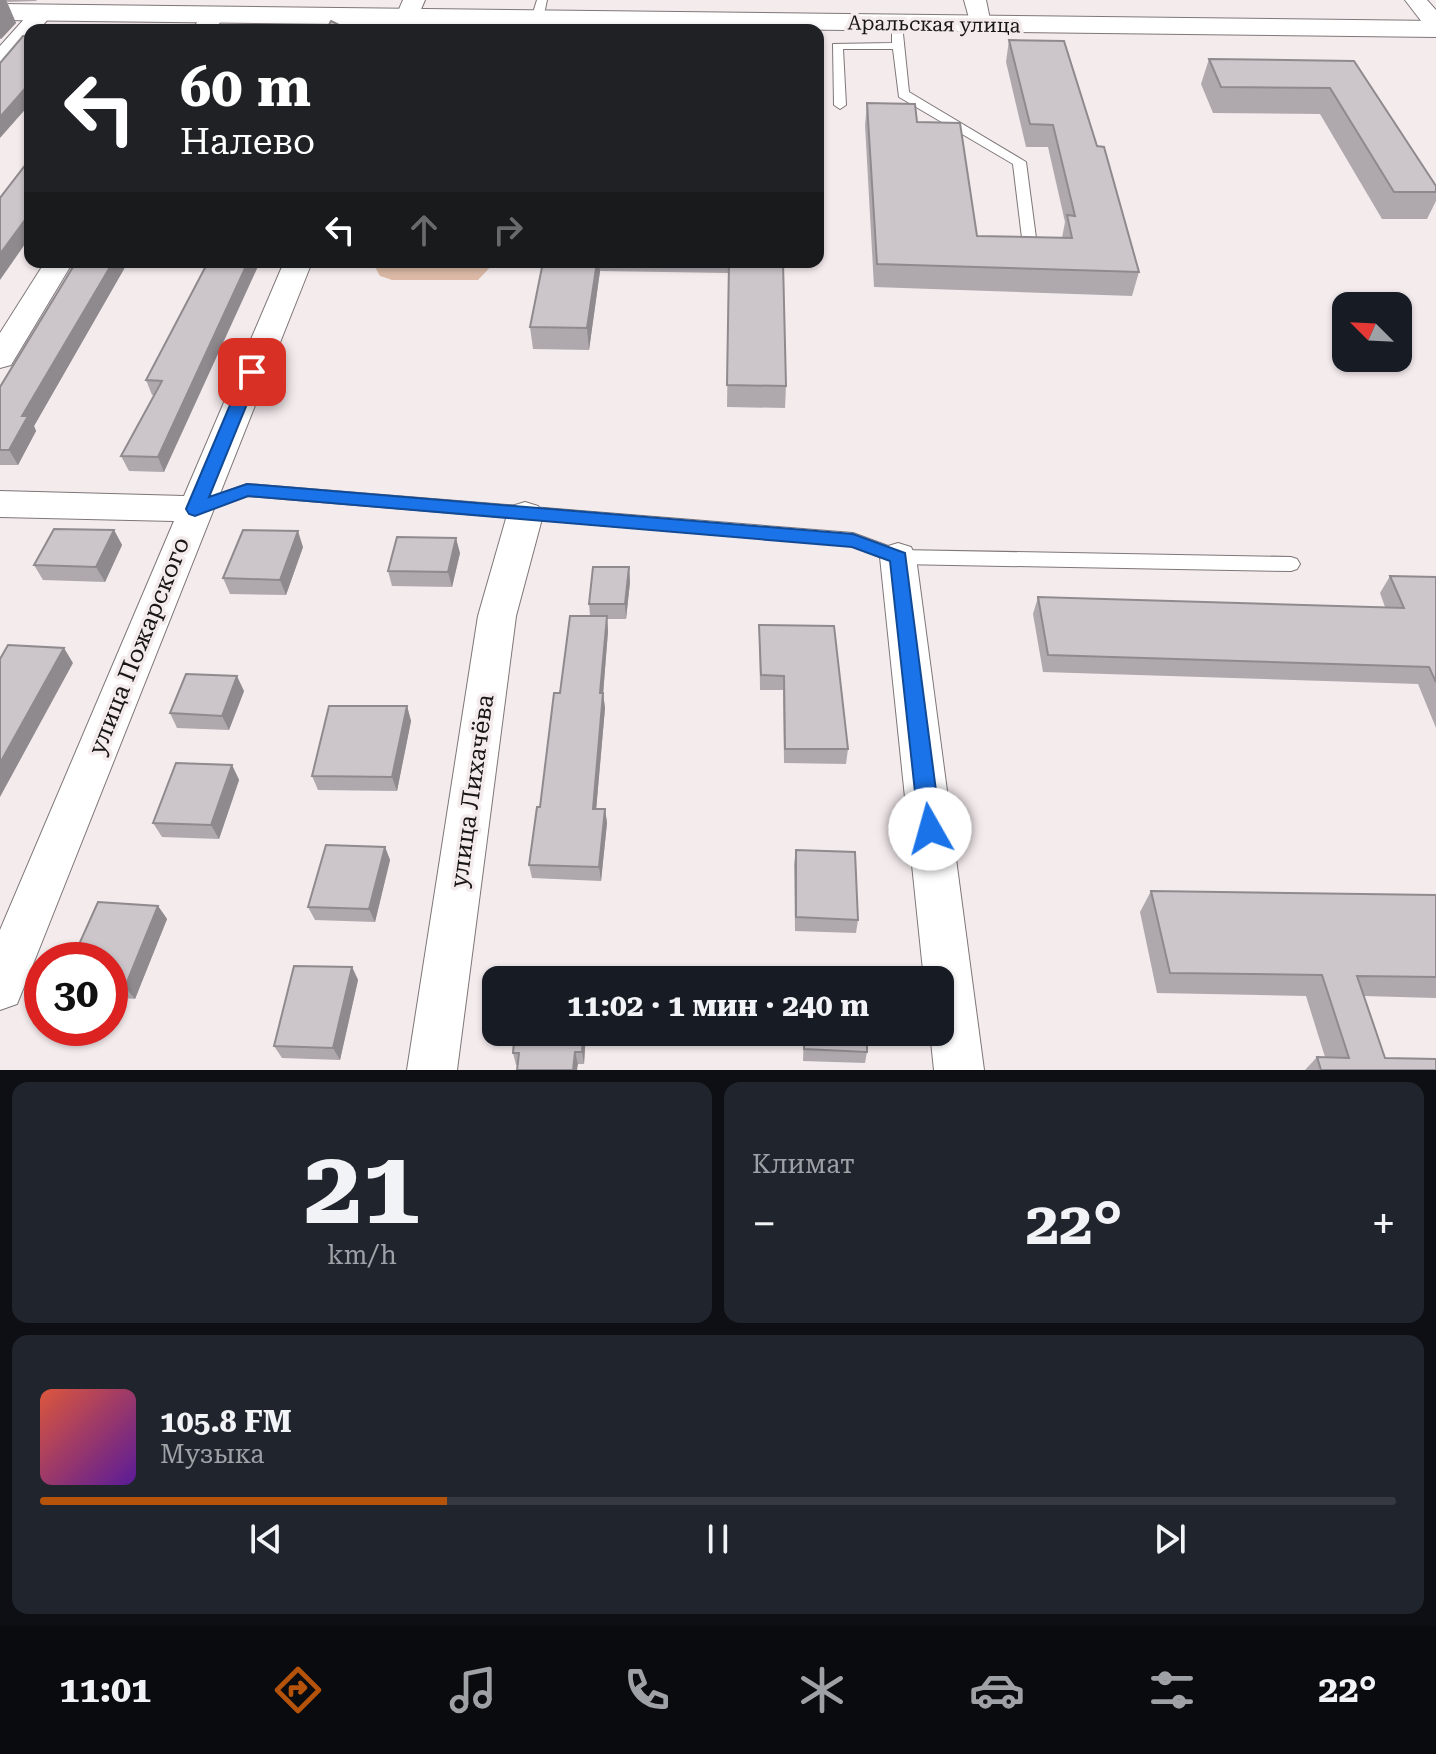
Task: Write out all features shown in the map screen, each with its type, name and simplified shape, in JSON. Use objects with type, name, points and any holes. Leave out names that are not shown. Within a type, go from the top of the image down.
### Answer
[{"type":"street","points":[[1416,0],[1436,27]]},
{"type":"street","name":"Аральская улица","points":[[0,12],[164,8],[209,23],[539,10],[739,24]]},
{"type":"street","name":"Аральская улица","points":[[824,30],[897,35],[977,12],[1436,27]]},
{"type":"street","points":[[32,24],[42,13]]},
{"type":"street","points":[[0,60],[24,33]]},
{"type":"street","points":[[0,358],[55,268]]},
{"type":"street","name":"улица Пожарского","points":[[0,987],[295,268]]},
{"type":"street","points":[[0,504],[195,509]]},
{"type":"street","name":"улица Лихачёва","points":[[432,1070],[497,616],[525,515]]},
{"type":"street","points":[[898,557],[959,1070]]},
{"type":"lane","points":[[840,105],[837,46],[897,35],[903,94],[1019,162],[1029,238]]},
{"type":"lane","points":[[195,509],[247,490],[853,540],[898,557],[1291,564]]},
{"type":"shaded area","points":[[376,268],[489,268],[478,280],[392,280],[380,276]]},
{"type":"building","points":[[24,36],[24,90],[0,117],[0,63]]},
{"type":"building","points":[[1009,40],[1064,41],[1097,146],[1104,147],[1139,272],[877,264],[867,103],[915,104],[917,122],[960,123],[977,236],[1072,238],[1067,215],[1075,216],[1053,125],[1030,124]]},
{"type":"building","points":[[1209,59],[1354,61],[1436,186],[1436,192],[1394,192],[1330,88],[1221,87]]},
{"type":"building","points":[[24,167],[24,221],[0,254],[0,198]]},
{"type":"building","points":[[72,268],[109,268],[22,416],[28,416],[9,450],[0,450],[0,387]]},
{"type":"building","points":[[205,268],[245,268],[158,457],[121,456],[162,381],[146,380]]},
{"type":"building","points":[[542,268],[596,268],[587,328],[530,327]]},
{"type":"building","points":[[729,268],[783,268],[786,386],[727,385]]},
{"type":"building","points":[[54,529],[114,530],[96,567],[34,565]]},
{"type":"building","points":[[243,530],[298,531],[280,580],[223,578]]},
{"type":"building","points":[[397,537],[456,538],[448,572],[388,571]]},
{"type":"building","points":[[593,567],[629,567],[625,604],[589,604]]},
{"type":"building","points":[[1390,576],[1436,577],[1436,682],[1429,667],[1048,655],[1038,597],[1404,608]]},
{"type":"building","points":[[570,616],[607,616],[593,809],[605,809],[599,867],[529,865],[537,807],[540,807],[554,693],[560,693]]},
{"type":"building","points":[[759,625],[834,626],[848,749],[785,749],[784,676],[761,675]]},
{"type":"building","points":[[8,645],[64,648],[0,763],[0,659]]},
{"type":"building","points":[[186,674],[237,676],[222,716],[170,713]]},
{"type":"building","points":[[329,706],[407,706],[392,777],[312,776]]},
{"type":"building","points":[[176,763],[232,765],[211,825],[153,823]]},
{"type":"building","points":[[326,845],[385,847],[369,909],[308,907]]},
{"type":"building","points":[[796,850],[855,852],[858,920],[796,917]]},
{"type":"building","points":[[1151,891],[1436,895],[1436,977],[1357,976],[1385,1058],[1436,1059],[1436,1070],[1321,1070],[1317,1057],[1349,1058],[1322,975],[1170,973]]},
{"type":"building","points":[[98,902],[158,906],[128,980],[128,942],[80,942]]},
{"type":"building","points":[[294,966],[352,967],[333,1048],[274,1046]]},
{"type":"building","points":[[514,1046],[582,1046],[582,1052],[575,1052],[573,1070],[517,1070],[519,1053],[513,1053]]},
{"type":"building","points":[[804,1046],[867,1046],[867,1052],[804,1049]]},
{"type":"route","points":[[252,372],[195,509],[247,490],[853,540],[898,557],[930,829]]}]
